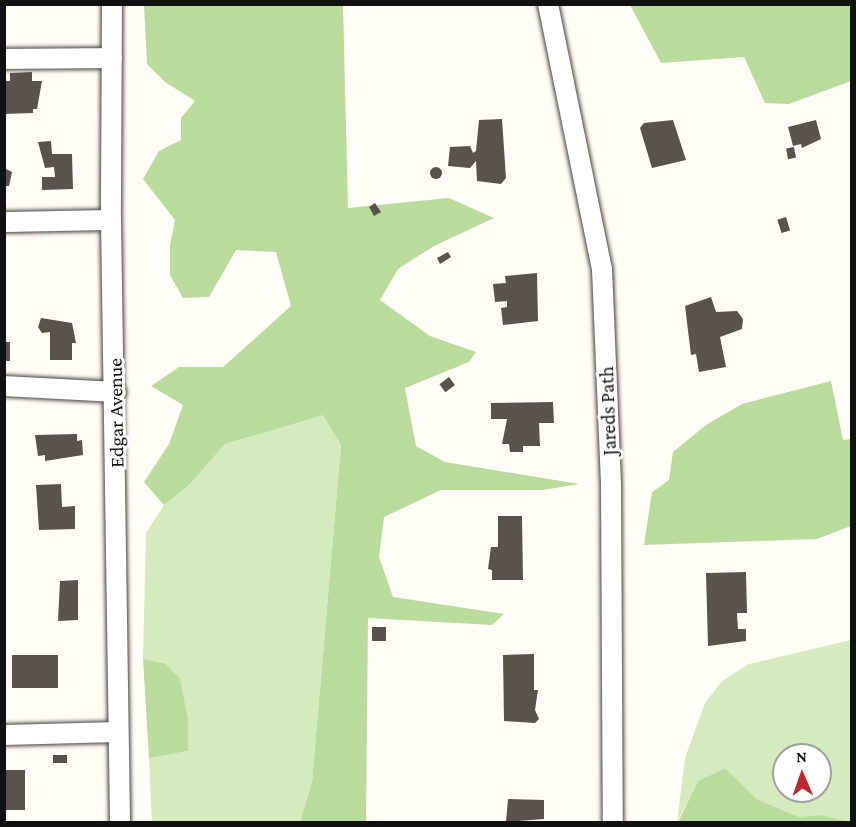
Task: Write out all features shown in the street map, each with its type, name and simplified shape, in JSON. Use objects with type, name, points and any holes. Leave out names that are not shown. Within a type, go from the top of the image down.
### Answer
[{"type":"street","name":"Edgar Avenue","points":[[112,4],[111,220],[116,392],[120,822]]},
{"type":"street","name":"Jareds Path","points":[[548,4],[602,269],[611,484],[613,822]]},
{"type":"street","points":[[4,59],[112,58]]},
{"type":"street","points":[[4,222],[111,220]]},
{"type":"street","points":[[4,386],[116,392]]},
{"type":"street","points":[[4,735],[118,732]]},
{"type":"green space","points":[[144,5],[343,5],[348,208],[449,198],[494,218],[434,246],[398,269],[380,300],[430,336],[476,352],[469,362],[405,388],[416,446],[445,462],[579,484],[543,490],[441,490],[384,517],[379,557],[393,597],[504,614],[492,625],[368,618],[366,822],[300,822],[312,782],[341,445],[323,415],[225,444],[188,486],[164,505],[144,482],[169,444],[183,405],[151,386],[179,367],[223,367],[291,306],[276,252],[236,250],[209,297],[183,298],[170,275],[170,245],[175,220],[143,179],[159,151],[181,140],[181,118],[195,101],[165,82],[147,64]]},
{"type":"green space","points":[[630,5],[851,5],[851,81],[789,104],[765,103],[744,57],[661,63]]},
{"type":"green space","points":[[831,381],[843,440],[851,439],[851,526],[817,539],[644,545],[652,492],[669,480],[673,452],[706,425],[742,404]]},
{"type":"green space","points":[[323,414],[341,445],[312,782],[300,822],[152,822],[149,758],[188,751],[143,659],[146,533],[164,505],[188,486],[225,444]]},
{"type":"green space","points":[[851,640],[851,821],[839,822],[819,815],[799,817],[757,799],[725,768],[698,781],[677,822],[685,758],[705,703],[722,681],[749,664]]},
{"type":"green space","points":[[143,659],[166,664],[180,679],[188,720],[188,751],[149,758]]},
{"type":"green space","points":[[725,768],[757,799],[799,817],[819,815],[851,822],[678,822],[698,781]]},
{"type":"building","points":[[32,72],[32,81],[42,81],[37,109],[33,109],[33,113],[4,114],[4,81],[10,81],[10,73]]},
{"type":"building","points":[[502,119],[506,178],[501,184],[477,181],[476,161],[470,168],[448,166],[450,147],[470,146],[473,153],[476,151],[479,120]]},
{"type":"building","points":[[673,120],[686,160],[652,168],[640,128],[644,123]]},
{"type":"building","points":[[816,120],[821,139],[802,148],[801,144],[793,146],[788,127]]},
{"type":"building","points":[[51,141],[52,154],[72,154],[73,189],[42,190],[42,177],[55,177],[54,167],[45,168],[38,142]]},
{"type":"building","points":[[794,147],[796,158],[788,159],[786,148]]},
{"type":"building","points":[[438,167],[441,168],[441,178],[434,179],[431,178],[430,171],[431,168]]},
{"type":"building","points":[[4,168],[12,172],[9,186],[4,186]]},
{"type":"building","points":[[375,203],[381,212],[374,216],[369,207]]},
{"type":"building","points":[[786,217],[790,230],[781,233],[777,220]]},
{"type":"building","points":[[448,252],[451,257],[440,264],[437,258]]},
{"type":"building","points":[[537,273],[538,321],[503,325],[501,308],[507,307],[507,301],[495,302],[493,284],[506,283],[505,276]]},
{"type":"building","points":[[711,297],[716,312],[737,311],[743,319],[742,329],[720,337],[726,367],[699,372],[696,354],[691,355],[685,306]]},
{"type":"building","points":[[41,318],[72,323],[76,343],[72,343],[72,360],[50,360],[50,332],[42,333],[38,327]]},
{"type":"building","points":[[4,342],[10,342],[10,361],[4,361]]},
{"type":"building","points":[[449,377],[455,385],[445,392],[439,384]]},
{"type":"building","points":[[553,402],[554,423],[539,423],[540,446],[523,446],[523,452],[510,452],[509,444],[502,444],[507,419],[491,419],[491,403]]},
{"type":"building","points":[[77,434],[77,441],[82,440],[83,455],[45,461],[45,455],[38,456],[35,435]]},
{"type":"building","points":[[61,484],[62,507],[75,506],[75,529],[39,530],[36,485]]},
{"type":"building","points":[[498,516],[522,516],[523,580],[492,580],[492,570],[488,569],[491,547],[498,547]]},
{"type":"building","points":[[746,572],[747,613],[737,613],[738,629],[746,629],[746,641],[708,646],[706,573]]},
{"type":"building","points":[[78,580],[78,620],[58,621],[60,581]]},
{"type":"building","points":[[372,627],[386,627],[386,641],[372,641]]},
{"type":"building","points":[[534,654],[534,690],[538,690],[535,710],[539,719],[535,723],[504,721],[503,655]]},
{"type":"building","points":[[12,655],[58,655],[58,688],[12,688]]},
{"type":"building","points":[[53,755],[67,755],[67,763],[53,763]]},
{"type":"building","points":[[4,770],[25,770],[25,810],[4,810]]},
{"type":"building","points":[[508,799],[544,800],[544,819],[506,822]]}]
